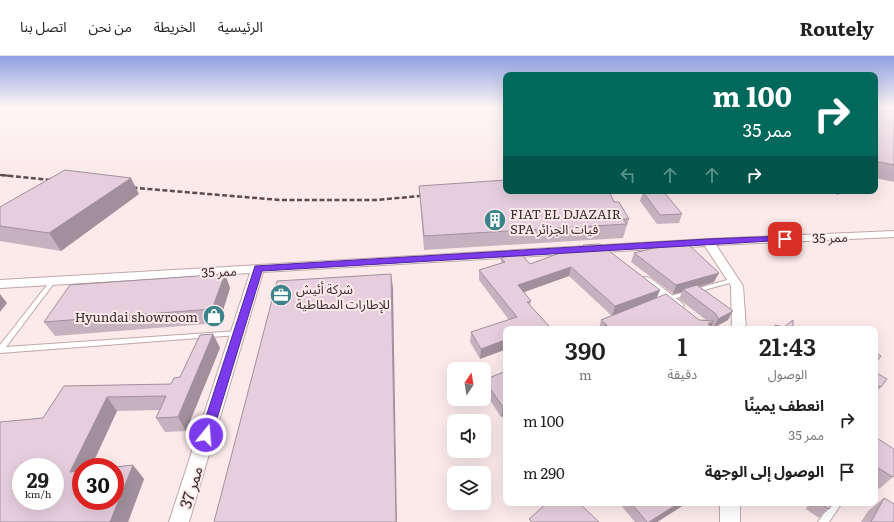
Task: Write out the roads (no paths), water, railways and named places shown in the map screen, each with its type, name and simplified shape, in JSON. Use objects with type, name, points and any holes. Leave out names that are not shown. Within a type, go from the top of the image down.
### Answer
[{"type":"street","name":"ممر 35","points":[[0,284],[708,242],[894,234]]},
{"type":"street","points":[[708,242],[737,286],[739,326]]},
{"type":"street","points":[[602,248],[620,262]]},
{"type":"street","name":"ممر 37","points":[[179,522],[258,268]]},
{"type":"street","points":[[638,276],[664,300],[689,316]]},
{"type":"street","points":[[730,506],[730,522]]},
{"type":"lane","points":[[664,300],[734,280]]},
{"type":"lane","points":[[53,281],[0,350],[238,333]]},
{"type":"lane","points":[[823,522],[835,506]]},
{"type":"railway","points":[[0,175],[9,176]]},
{"type":"railway","points":[[1,175],[9,176]]},
{"type":"railway","points":[[9,176],[60,181]]},
{"type":"railway","points":[[125,187],[280,200],[376,200],[431,195]]},
{"type":"place","name":"FIAT EL DJAZAIR SPA فيات الجزائر","points":[[495,220]]},
{"type":"place","name":"شركة أئيش للإطارات المطاطية","points":[[281,295]]},
{"type":"place","name":"Hyundai showroom","points":[[214,316]]}]
